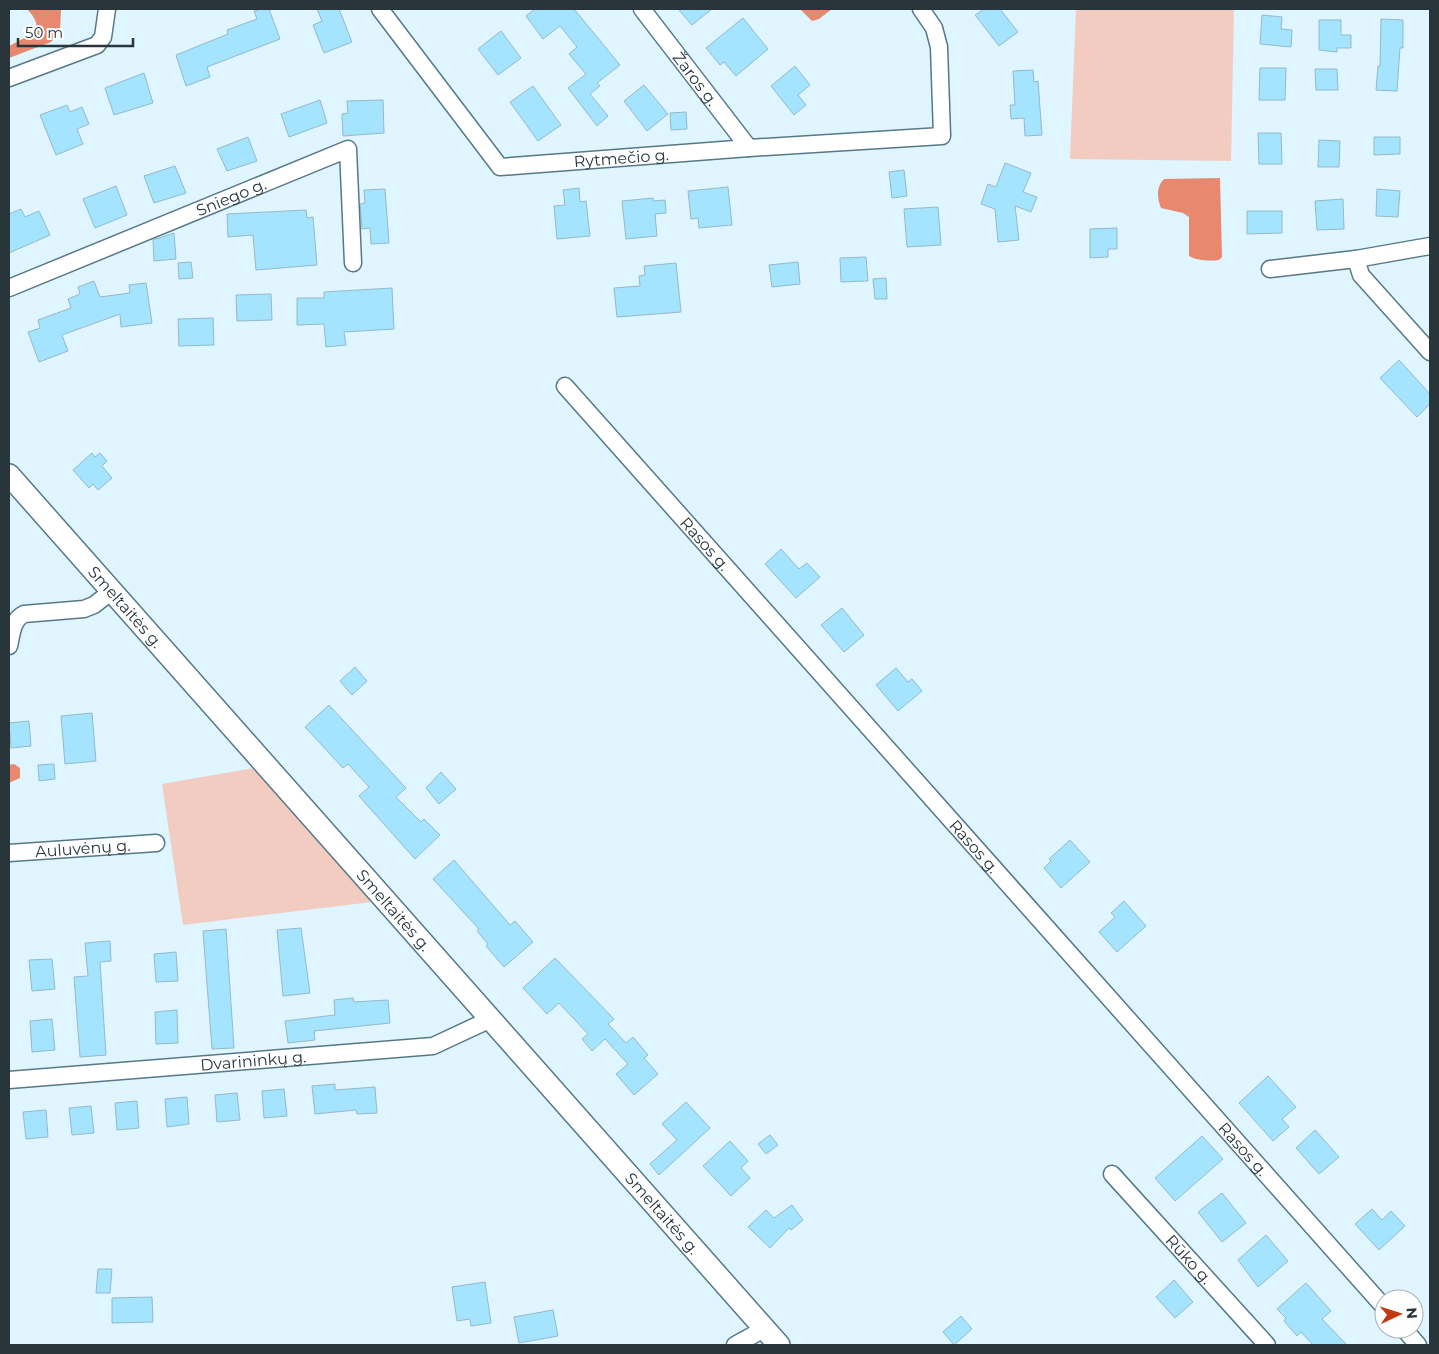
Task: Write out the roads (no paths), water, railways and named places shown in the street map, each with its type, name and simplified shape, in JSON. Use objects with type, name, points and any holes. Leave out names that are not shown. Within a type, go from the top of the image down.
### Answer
[{"type":"main road","name":"Smeltaitės g.","points":[[9,475],[779,1345]]},
{"type":"street","points":[[9,78],[97,45],[103,37],[107,9]]},
{"type":"street","name":"Rytmečio g.","points":[[380,9],[500,167],[749,148],[942,136],[939,47],[934,28],[922,9]]},
{"type":"street","name":"Žaros g.","points":[[642,9],[749,148]]},
{"type":"street","name":"Sniego g.","points":[[9,288],[348,149],[353,263]]},
{"type":"street","points":[[1270,269],[1356,259],[1430,246]]},
{"type":"street","points":[[1356,259],[1361,275],[1430,352]]},
{"type":"street","name":"Rasos g.","points":[[565,386],[1374,1296]]},
{"type":"street","points":[[9,646],[14,623],[19,616],[84,609],[112,591]]},
{"type":"street","name":"Auluvėnų g.","points":[[9,853],[156,843]]},
{"type":"street","name":"Dvarininkų g.","points":[[9,1080],[433,1046],[491,1019]]},
{"type":"street","name":"Rūko g.","points":[[1112,1174],[1267,1345]]},
{"type":"street","points":[[735,1345],[764,1329]]}]
